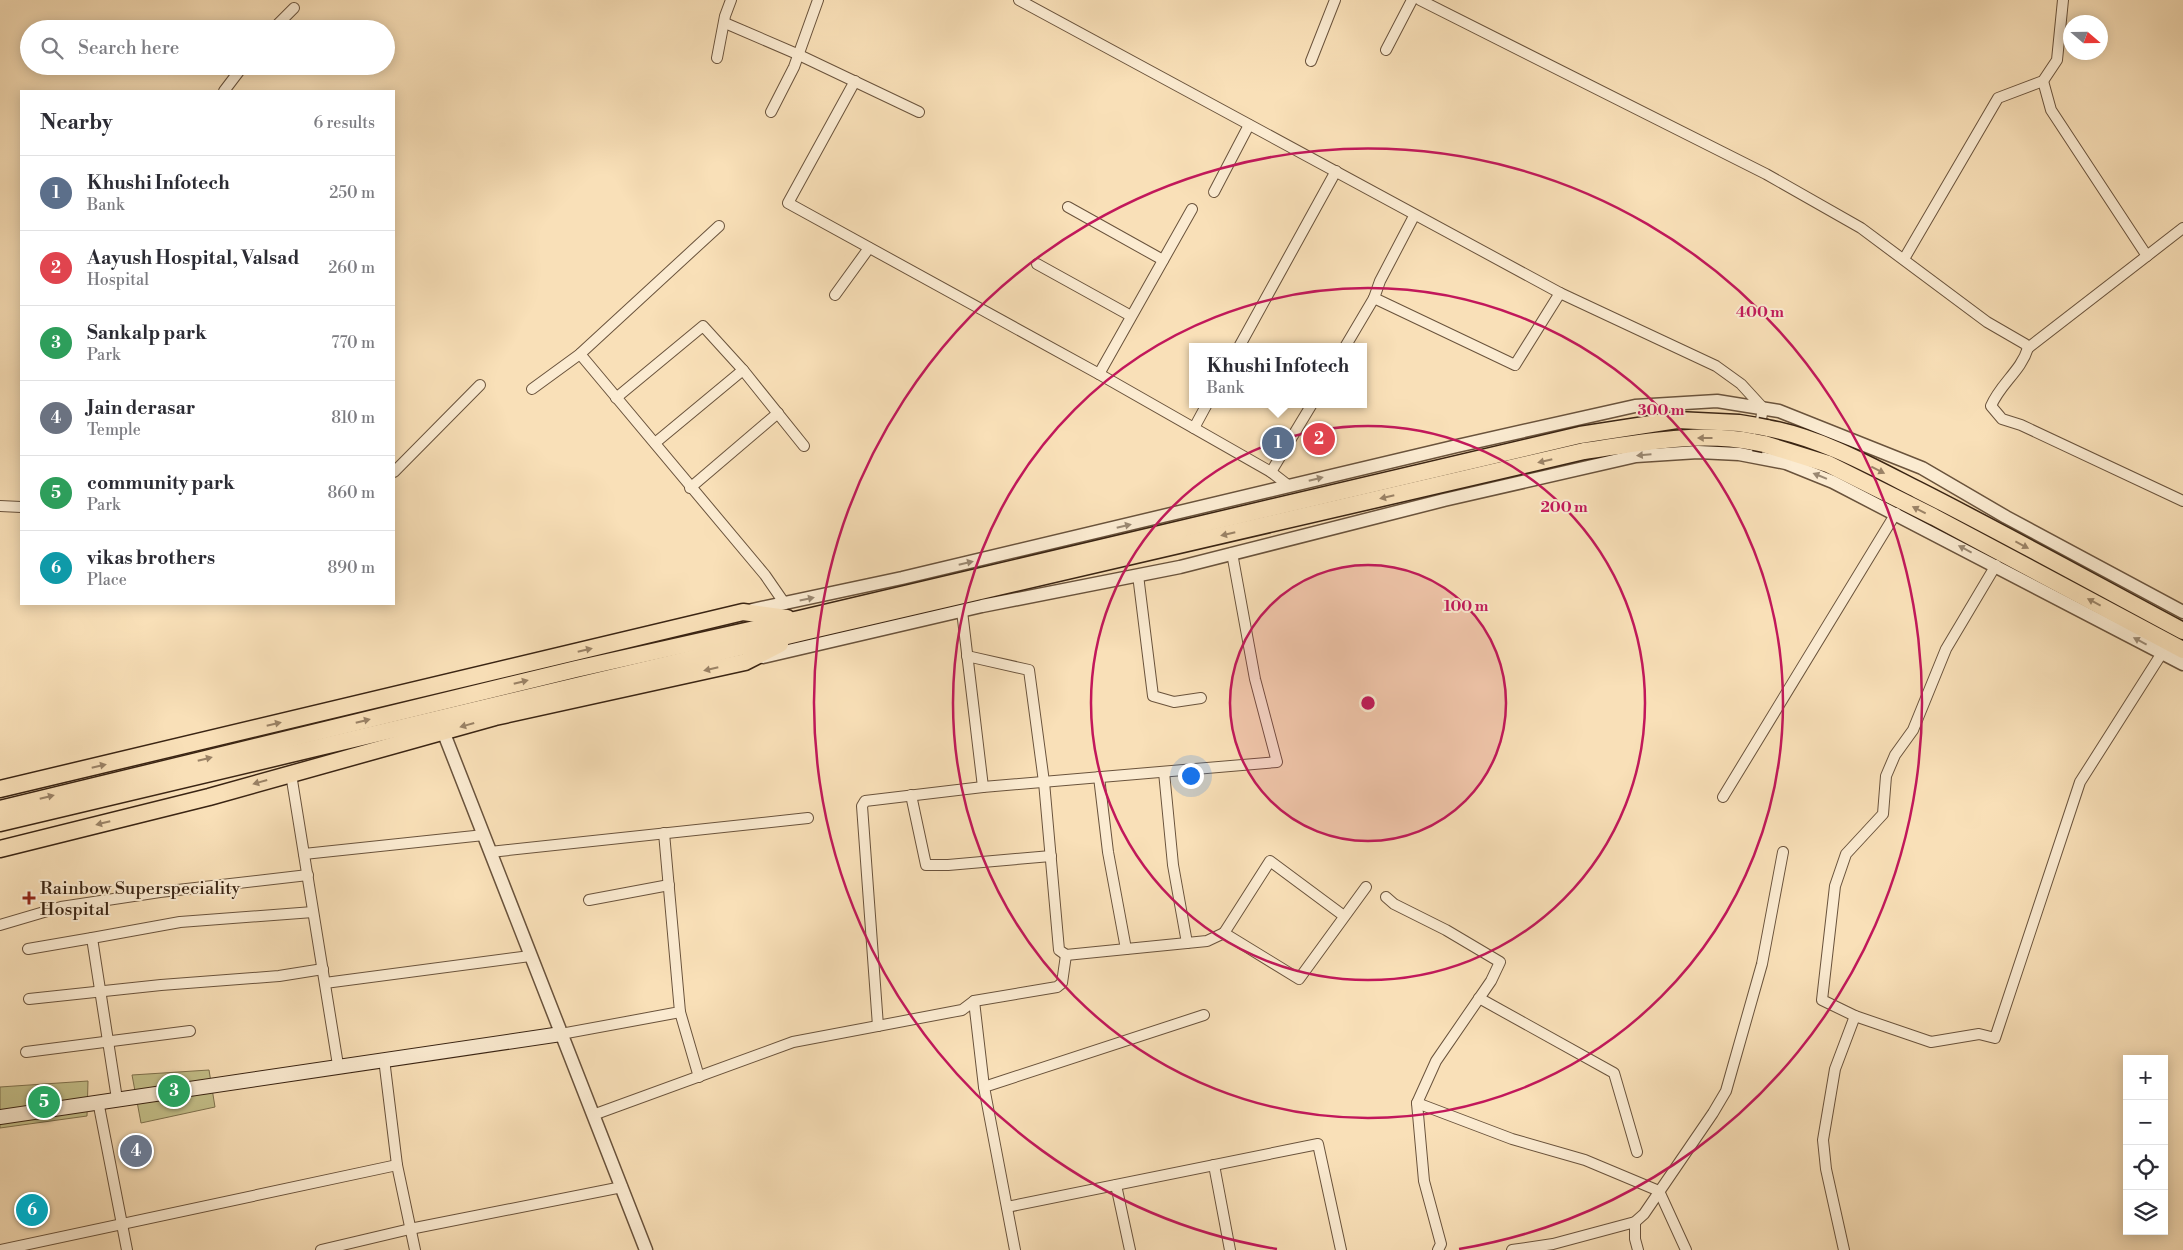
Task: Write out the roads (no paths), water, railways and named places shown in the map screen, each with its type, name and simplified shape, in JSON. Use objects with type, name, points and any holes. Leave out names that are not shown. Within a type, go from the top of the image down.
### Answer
[{"type":"highway","points":[[0,823],[201,776],[802,625],[1580,435],[1677,420],[1740,423],[1762,427],[1786,432],[1840,451],[1941,501],[2183,631]]},
{"type":"highway","points":[[0,808],[567,671],[802,625],[1114,560],[1584,451],[1676,438],[1731,438],[1757,448],[1828,464],[1934,517],[2183,650]]},
{"type":"highway","points":[[0,789],[743,612],[802,625]]},
{"type":"highway","points":[[0,848],[204,798],[495,717],[745,662],[802,625]]},
{"type":"highway","points":[[201,776],[204,798]]},
{"type":"main road","points":[[0,1117],[338,1065],[561,1034]]},
{"type":"street","points":[[717,58],[731,0]]},
{"type":"street","points":[[771,112],[797,54],[818,0]]},
{"type":"street","points":[[1019,0],[1336,171],[1414,216],[1560,293],[1716,366],[1741,384],[1764,408]]},
{"type":"street","points":[[1311,61],[1335,0]]},
{"type":"street","points":[[1386,50],[1412,0]]},
{"type":"street","points":[[1420,0],[1434,3],[1766,174],[1861,228],[1988,322],[2025,344],[2028,348]]},
{"type":"street","points":[[1904,259],[1998,98],[2043,81],[2057,60],[2064,0]]},
{"type":"street","points":[[282,20],[294,8]]},
{"type":"street","points":[[725,23],[797,54],[919,112]]},
{"type":"street","points":[[225,90],[236,75]]},
{"type":"street","points":[[854,81],[788,204],[1099,374],[1271,472],[1289,486]]},
{"type":"street","points":[[2043,81],[2051,110],[2147,256]]},
{"type":"street","points":[[1214,192],[1249,125]]},
{"type":"street","points":[[1241,343],[1336,171]]},
{"type":"street","points":[[1068,207],[1163,260]]},
{"type":"street","points":[[1099,374],[1192,209]]},
{"type":"street","points":[[1347,343],[1374,298],[1380,281],[1414,216]]},
{"type":"street","points":[[532,389],[580,354],[719,226]]},
{"type":"street","points":[[2183,228],[2028,348],[2024,360],[1995,396],[1991,406],[2002,419],[2021,425],[2183,501]]},
{"type":"street","points":[[835,295],[869,248]]},
{"type":"street","points":[[1037,264],[1131,316]]},
{"type":"street","points":[[1374,298],[1515,366],[1560,293]]},
{"type":"street","points":[[616,398],[703,326],[743,370],[804,446]]},
{"type":"street","points":[[580,354],[690,488],[765,575],[785,604]]},
{"type":"street","points":[[655,443],[743,370]]},
{"type":"street","points":[[395,471],[480,385]]},
{"type":"street","points":[[743,612],[902,578],[1635,406],[1716,401],[1778,411],[1922,468],[2006,517],[2183,612]]},
{"type":"street","points":[[1194,428],[1206,408]]},
{"type":"street","points":[[1271,472],[1310,408]]},
{"type":"street","points":[[1757,448],[1764,408]]},
{"type":"street","points":[[690,488],[778,413]]},
{"type":"street","points":[[745,662],[962,611],[1232,554],[1444,500],[1636,456],[1757,448],[1896,513],[2183,664]]},
{"type":"street","points":[[0,506],[20,507]]},
{"type":"street","points":[[1723,797],[1896,513]]},
{"type":"street","points":[[878,1026],[862,806],[865,801],[983,787],[1277,762],[1256,679],[1232,554]]},
{"type":"street","points":[[1114,560],[1117,579]]},
{"type":"street","points":[[1996,565],[1946,650],[1913,730],[1895,755],[1886,776],[1883,814],[1846,854],[1838,878],[1822,1000],[1855,1016],[1932,1042],[1979,1034],[1995,1038],[2080,782],[2162,653]]},
{"type":"street","points":[[1138,575],[1153,696],[1174,702],[1201,698]]},
{"type":"street","points":[[962,611],[983,787]]},
{"type":"street","points":[[967,656],[1029,670],[1044,782],[1059,950],[1066,955],[1207,941],[1224,933],[1270,861],[1344,916]]},
{"type":"street","points":[[444,731],[530,956],[622,1188],[644,1250]]},
{"type":"street","points":[[1164,772],[1173,865],[1187,943]]},
{"type":"street","points":[[291,774],[338,1065]]},
{"type":"street","points":[[1099,777],[1108,852],[1126,949]]},
{"type":"street","points":[[911,795],[926,865],[948,865],[1051,856]]},
{"type":"street","points":[[490,852],[808,818]]},
{"type":"street","points":[[664,833],[680,1012],[699,1077]]},
{"type":"street","points":[[304,854],[484,835]]},
{"type":"street","points":[[1512,1250],[1554,1244],[1635,1222],[1644,1214],[1714,1113],[1726,1091],[1762,964],[1783,852]]},
{"type":"street","points":[[0,925],[70,906],[160,892],[308,875]]},
{"type":"street","points":[[589,900],[669,884]]},
{"type":"street","points":[[1224,933],[1299,979],[1366,887]]},
{"type":"street","points":[[1386,897],[1394,904],[1446,930],[1500,962],[1479,998],[1436,1061],[1417,1103],[1424,1181],[1441,1244],[1438,1250]]},
{"type":"street","points":[[28,949],[180,922],[314,912]]},
{"type":"street","points":[[92,938],[116,1099]]},
{"type":"street","points":[[593,1115],[793,1042],[962,1010],[974,1001],[1057,986],[1062,983],[1066,955]]},
{"type":"street","points":[[325,983],[530,956]]},
{"type":"street","points":[[29,999],[279,976],[323,969]]},
{"type":"street","points":[[1479,998],[1614,1072],[1637,1152]]},
{"type":"street","points":[[974,1001],[984,1087],[1015,1250]]},
{"type":"street","points":[[561,1034],[680,1012]]},
{"type":"street","points":[[984,1087],[1204,1015]]},
{"type":"street","points":[[1844,1250],[1826,1169],[1823,1140],[1835,1069],[1855,1016]]},
{"type":"street","points":[[26,1052],[190,1032]]},
{"type":"street","points":[[384,1059],[397,1165],[415,1250]]},
{"type":"street","points":[[98,1101],[127,1250]]},
{"type":"street","points":[[1417,1103],[1512,1139],[1585,1160],[1659,1191],[1686,1250]]},
{"type":"street","points":[[1007,1206],[1318,1144],[1340,1250]]},
{"type":"street","points":[[1,1250],[397,1165]]},
{"type":"street","points":[[1214,1165],[1230,1250]]},
{"type":"street","points":[[1116,1185],[1130,1250]]},
{"type":"street","points":[[321,1250],[410,1229],[622,1188]]},
{"type":"street","points":[[1635,1222],[1635,1239],[1638,1250]]},
{"type":"place","name":"Aayush Hospital, Valsad","points":[[1319,439]]},
{"type":"place","name":"Khushi Infotech","points":[[1278,443]]},
{"type":"place","name":"Rainbow Superspeciality Hospital","points":[[29,898]]},
{"type":"place","name":"Sankalp park","points":[[174,1091]]},
{"type":"place","name":"community park","points":[[44,1102]]},
{"type":"place","name":"Jain derasar","points":[[136,1151]]},
{"type":"place","name":"vikas brothers","points":[[32,1210]]}]
